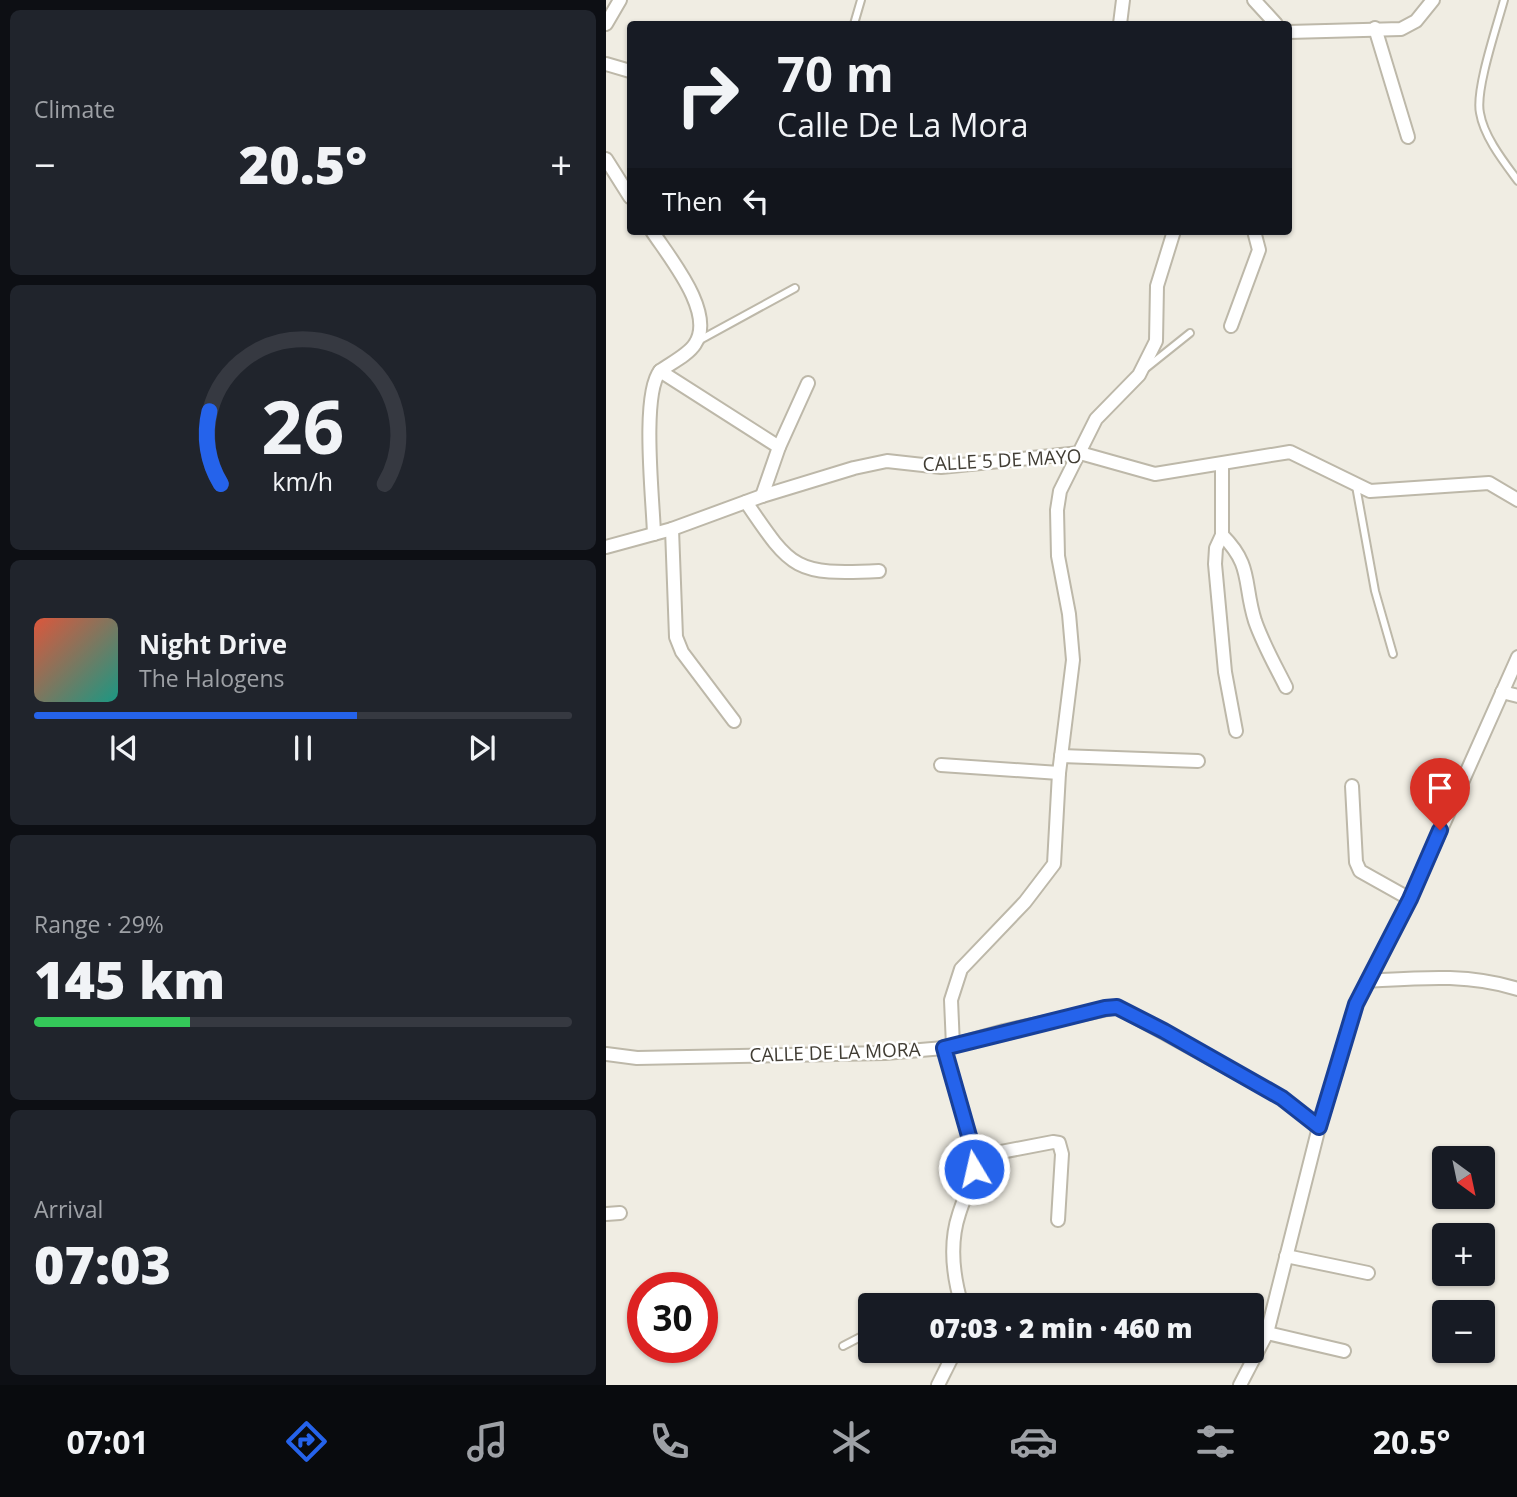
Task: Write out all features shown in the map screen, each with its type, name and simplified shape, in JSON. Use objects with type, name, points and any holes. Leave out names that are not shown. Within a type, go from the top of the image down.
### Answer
[{"type":"street","points":[[606,24],[620,0]]},
{"type":"street","points":[[1120,21],[1123,0]]},
{"type":"street","points":[[1254,0],[1273,21]]},
{"type":"street","points":[[1292,32],[1410,27],[1433,0]]},
{"type":"street","points":[[1375,28],[1408,137]]},
{"type":"street","points":[[606,64],[627,70]]},
{"type":"street","points":[[606,159],[627,192]]},
{"type":"street","points":[[654,534],[649,401],[655,377],[697,342],[700,322],[693,296],[655,235]]},
{"type":"street","points":[[960,1293],[953,1251],[958,1217],[974,1169],[975,1157],[948,1047],[951,1000],[961,969],[1025,902],[1054,864],[1059,773],[1073,660],[1069,614],[1058,556],[1057,510],[1060,491],[1101,412],[1139,375],[1158,330],[1157,286],[1173,235]]},
{"type":"street","points":[[1231,326],[1257,261],[1259,250],[1255,235]]},
{"type":"street","points":[[660,371],[779,446]]},
{"type":"street","points":[[762,496],[779,446],[808,383]]},
{"type":"street","name":"CALLE 5 DE MAYO","points":[[606,547],[672,529],[762,496],[869,463],[887,461],[941,467],[1080,453],[1155,474],[1290,452],[1303,456],[1356,486],[1383,491],[1489,483],[1518,500]]},
{"type":"street","points":[[1222,465],[1223,535],[1216,548],[1215,564],[1225,673],[1236,731]]},
{"type":"street","points":[[746,502],[786,556],[800,567],[845,572],[879,571]]},
{"type":"street","points":[[672,529],[676,637],[682,652],[734,721]]},
{"type":"street","points":[[1223,535],[1238,551],[1243,561],[1255,622],[1286,687]]},
{"type":"street","points":[[1240,1385],[1267,1333],[1341,1046],[1367,981],[1410,899],[1518,657]]},
{"type":"street","points":[[1502,692],[1518,696]]},
{"type":"street","points":[[1062,756],[1198,761]]},
{"type":"street","points":[[941,765],[1059,773]]},
{"type":"street","points":[[1352,786],[1356,862],[1360,871],[1410,899]]},
{"type":"street","points":[[1367,981],[1440,977],[1487,980],[1518,989]]},
{"type":"street","name":"CALLE DE LA MORA","points":[[606,1054],[637,1058],[857,1054],[948,1047],[1017,1028],[1117,1007],[1282,1098],[1319,1127]]},
{"type":"street","points":[[975,1157],[1059,1143],[1062,1154],[1058,1220]]},
{"type":"street","points":[[606,1214],[620,1213]]},
{"type":"street","points":[[1286,1256],[1368,1273]]},
{"type":"street","points":[[1267,1333],[1344,1351]]},
{"type":"street","points":[[938,1385],[949,1363]]},
{"type":"lane","points":[[855,21],[861,0]]},
{"type":"lane","points":[[1504,0],[1481,92],[1479,112],[1486,131],[1518,181]]},
{"type":"lane","points":[[697,342],[795,288]]},
{"type":"lane","points":[[1139,375],[1190,333]]},
{"type":"lane","points":[[1356,486],[1378,602],[1393,654]]},
{"type":"lane","points":[[843,1346],[858,1338]]},
{"type":"route","points":[[974,1169],[975,1157],[944,1048],[1105,1008],[1117,1007],[1164,1031],[1282,1098],[1319,1127],[1341,1046],[1356,1004],[1410,899],[1440,830]]}]
